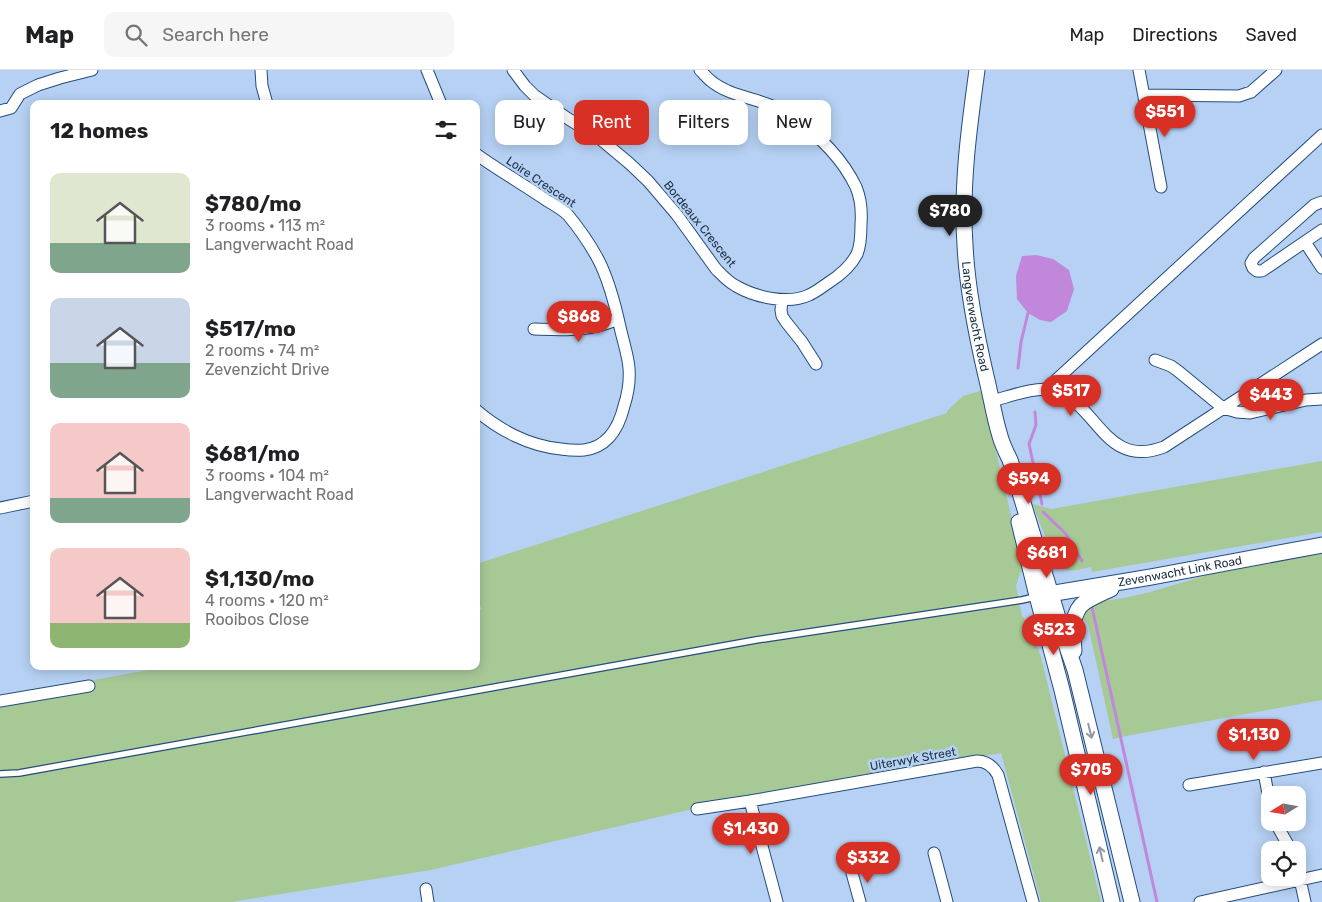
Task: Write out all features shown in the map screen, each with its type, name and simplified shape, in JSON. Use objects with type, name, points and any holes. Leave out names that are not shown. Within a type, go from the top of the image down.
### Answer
[{"type":"street","points":[[0,111],[11,108],[20,94],[38,85],[92,70]]},
{"type":"street","points":[[261,70],[262,86],[266,100]]},
{"type":"street","points":[[426,70],[439,100]]},
{"type":"street","name":"Bordeaux Crescent","points":[[513,70],[534,95],[599,138],[648,181],[677,215],[723,277],[735,286],[748,292],[782,300],[808,296],[833,280],[847,268],[857,253],[861,235],[862,210],[856,189],[847,170],[833,151],[802,124],[778,108],[725,90],[710,81],[700,70]]},
{"type":"street","name":"Langverwacht Road","points":[[978,70],[966,164],[964,209],[968,277],[978,339],[1002,442],[1003,463],[1044,595],[1062,690],[1112,902]]},
{"type":"street","points":[[1139,70],[1161,187]]},
{"type":"street","points":[[1144,95],[1240,96],[1251,92],[1276,70]]},
{"type":"street","points":[[1052,390],[1056,380],[1322,135]]},
{"type":"street","name":"Loire Crescent","points":[[480,157],[567,214],[598,257],[618,319],[629,368],[628,390],[616,430],[602,443],[584,450],[555,449],[531,442],[502,430],[480,413]]},
{"type":"street","points":[[1322,202],[1314,204],[1268,245],[1252,260],[1251,266],[1260,272],[1322,230]]},
{"type":"street","points":[[1305,242],[1322,268]]},
{"type":"street","points":[[1268,245],[1278,260]]},
{"type":"street","points":[[782,300],[782,316],[816,364]]},
{"type":"street","points":[[534,329],[576,330],[604,325],[618,319]]},
{"type":"street","points":[[992,401],[1031,391],[1052,390],[1064,394],[1073,400],[1120,446],[1135,451],[1150,451],[1164,447],[1322,344]]},
{"type":"street","points":[[1155,360],[1171,366],[1223,408],[1237,412],[1250,413],[1306,400],[1322,399]]},
{"type":"street","points":[[0,508],[30,502]]},
{"type":"street","name":"Zevenwacht Link Road","points":[[1044,595],[1322,545]]},
{"type":"street","points":[[1075,670],[1074,624],[1078,610],[1083,603],[1128,581]]},
{"type":"street","name":"Langverwacht Road","points":[[1044,595],[1066,644],[1075,670],[1132,902]]},
{"type":"street","points":[[0,700],[89,686]]},
{"type":"street","name":"Uiterwyk Street","points":[[697,809],[983,761],[994,769],[998,775],[1033,902]]},
{"type":"street","points":[[1189,785],[1322,763]]},
{"type":"street","points":[[1264,772],[1267,786]]},
{"type":"street","points":[[750,801],[777,902]]},
{"type":"street","points":[[934,854],[947,902]]},
{"type":"street","points":[[852,873],[860,902]]},
{"type":"street","points":[[1306,875],[1322,875]]},
{"type":"street","points":[[1200,902],[1261,885]]},
{"type":"street","points":[[1301,886],[1305,902]]},
{"type":"street","points":[[426,889],[428,902]]},
{"type":"lane","points":[[0,774],[29,771],[756,640],[1022,600],[1044,595]]},
{"type":"green space","points":[[980,391],[984,400],[1024,571],[1020,573],[1016,586],[1022,616],[1028,623],[1041,657],[1101,902],[1041,902],[1001,753],[769,794],[736,797],[697,804],[697,808],[431,870],[231,902],[0,902],[0,697],[148,670],[480,670],[480,610],[482,609],[480,606],[480,563],[947,413],[963,396]]},
{"type":"green space","points":[[1322,461],[1322,532],[1092,572],[1091,567],[1073,571],[1063,567],[1047,540],[1033,504],[1051,509]]},
{"type":"green space","points":[[1322,551],[1322,700],[1113,739],[1088,625],[1082,616],[1088,607],[1097,602],[1150,592],[1231,568]]},
{"type":"shaded area","points":[[1036,255],[1053,259],[1069,270],[1074,289],[1067,311],[1051,322],[1040,320],[1028,313],[1017,299],[1016,276],[1022,256]]},
{"type":"waterway","points":[[1018,368],[1021,342],[1028,313]]},
{"type":"waterway","points":[[1035,412],[1036,425],[1029,444],[1042,504]]},
{"type":"waterway","points":[[1043,512],[1066,534],[1082,561]]},
{"type":"waterway","points":[[1091,603],[1157,902]]}]
